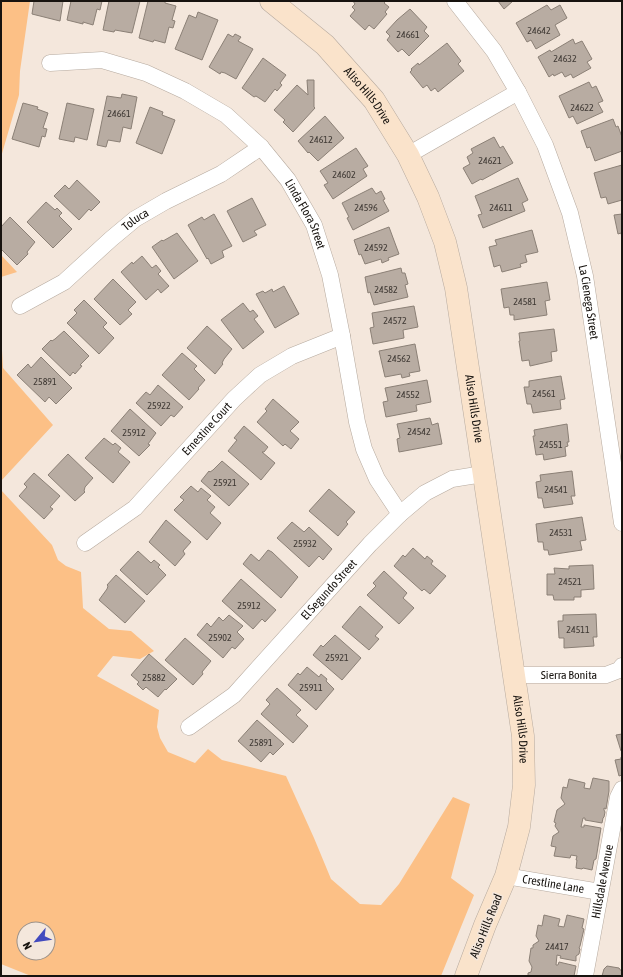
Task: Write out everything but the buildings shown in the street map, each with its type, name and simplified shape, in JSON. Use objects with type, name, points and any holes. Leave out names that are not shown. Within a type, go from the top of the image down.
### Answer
[{"type":"street","name":"Aliso Hills Drive","points":[[271,1],[325,45],[374,100],[408,155],[428,197],[445,242],[456,288],[523,736],[524,785],[519,827],[506,876]]},
{"type":"street","name":"La Cienega Street","points":[[455,1],[494,51],[518,92],[545,145],[570,213],[585,276],[622,523]]},
{"type":"street","name":"Linda Flora Street","points":[[50,63],[102,60],[146,73],[185,91],[226,115],[261,147],[288,180],[314,225],[330,275],[357,422],[364,449],[377,479],[400,514]]},
{"type":"street","points":[[408,155],[518,92]]},
{"type":"street","name":"Toluca","points":[[20,306],[64,282],[135,219],[166,201],[221,174],[261,147]]},
{"type":"street","name":"Ernestine Court","points":[[85,542],[135,508],[234,399],[260,375],[292,356],[342,336]]},
{"type":"street","name":"El Segundo Street","points":[[189,727],[234,695],[370,544],[400,514],[425,493],[452,479],[483,474]]},
{"type":"street","name":"Sierra Bonita","points":[[513,675],[606,675],[619,670],[622,666]]},
{"type":"street","name":"Hillsdale Avenue","points":[[585,976],[618,797],[622,789]]},
{"type":"street","name":"Crestline Lane","points":[[506,876],[600,892]]},
{"type":"street","name":"Aliso Hills Road","points":[[466,976],[485,925],[506,876]]},
{"type":"shaded area","points":[[1,1],[30,1],[20,71],[19,95],[1,157]]},
{"type":"shaded area","points":[[1,255],[17,272],[1,277]]},
{"type":"shaded area","points":[[1,333],[3,368],[53,425],[1,481]]},
{"type":"shaded area","points":[[1,490],[52,545],[58,560],[66,566],[81,572],[83,608],[109,629],[131,631],[154,651],[140,659],[113,656],[97,676],[159,710],[157,727],[160,738],[168,752],[195,763],[208,749],[222,760],[286,776],[331,879],[360,904],[381,905],[399,884],[453,797],[470,804],[451,878],[474,895],[441,976],[31,976],[1,964]]}]
